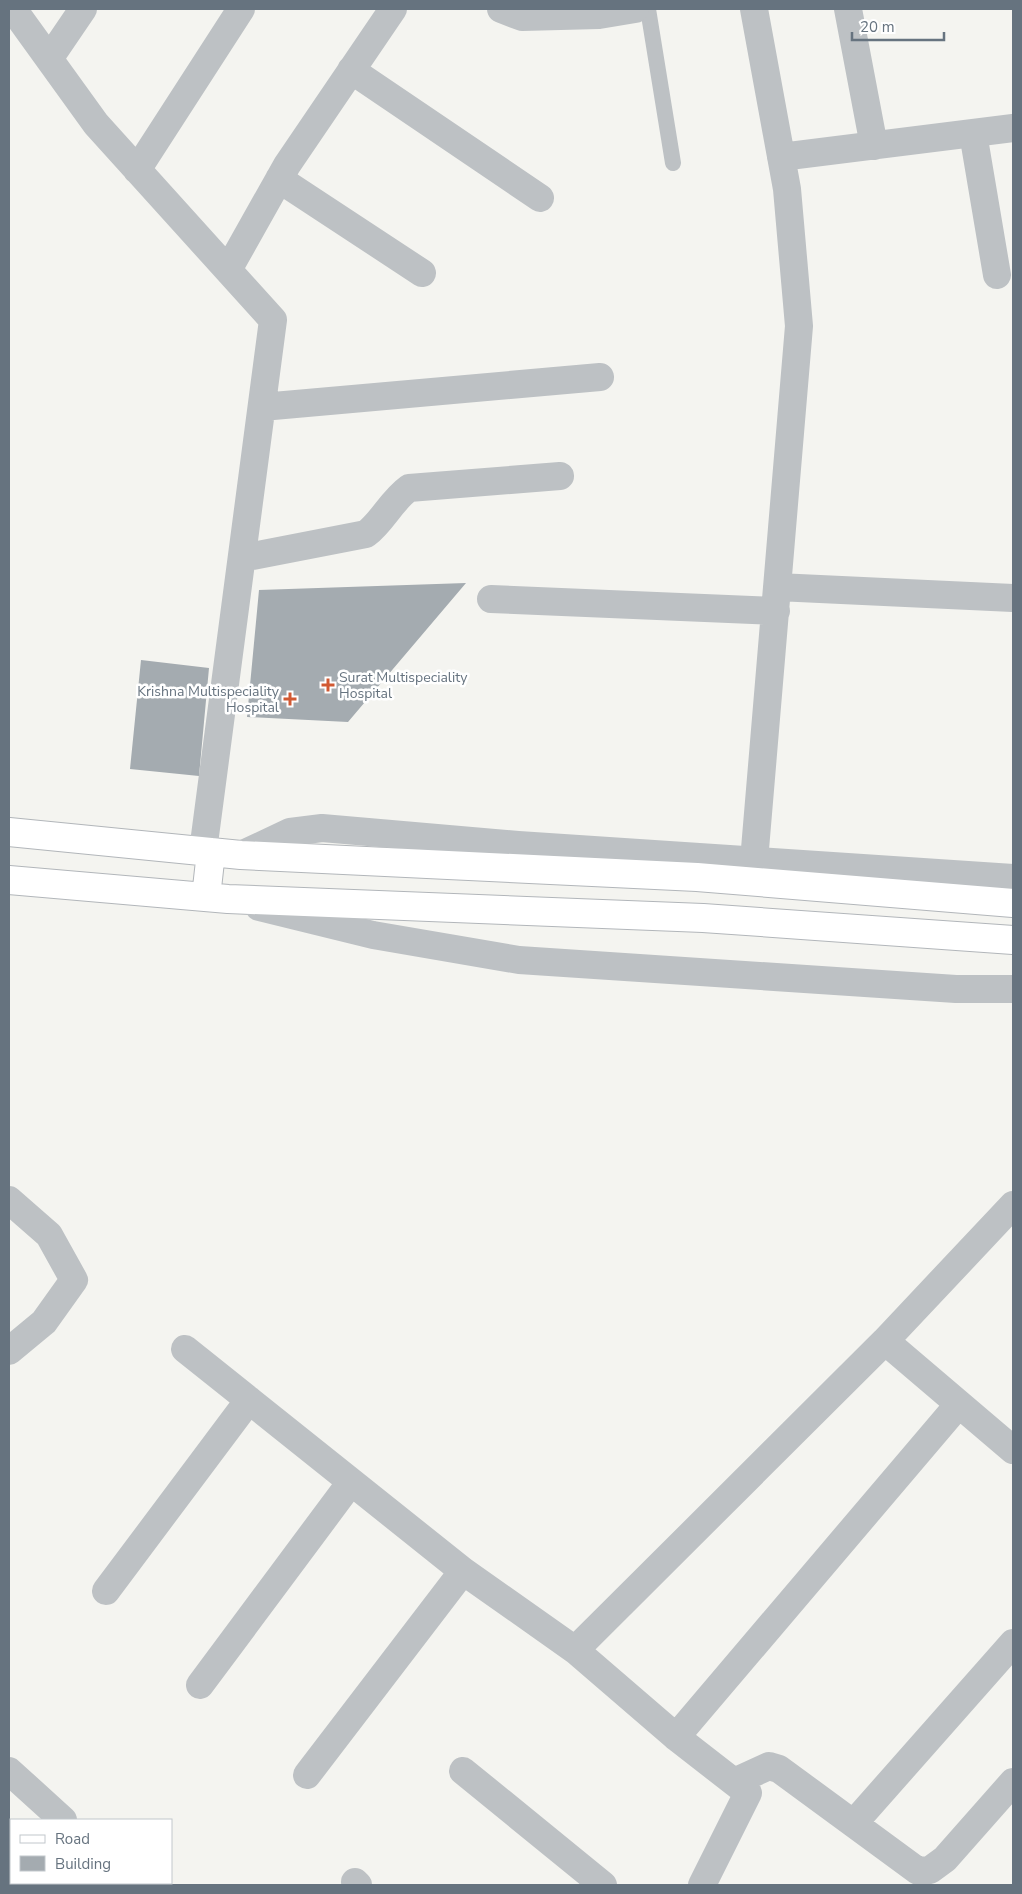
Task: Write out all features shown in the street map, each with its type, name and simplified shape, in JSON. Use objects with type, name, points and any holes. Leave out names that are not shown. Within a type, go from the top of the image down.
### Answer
[{"type":"main road","points":[[9,832],[241,855],[697,877],[1013,903]]},
{"type":"main road","points":[[207,851],[217,898]]},
{"type":"main road","points":[[405,906],[406,863]]},
{"type":"main road","points":[[9,880],[217,898],[703,918],[1013,940]]},
{"type":"street","points":[[13,9],[96,124],[273,320],[207,851]]},
{"type":"street","points":[[49,58],[83,9]]},
{"type":"street","points":[[137,170],[241,9]]},
{"type":"street","points":[[228,270],[279,179],[393,9]]},
{"type":"street","points":[[501,9],[522,17],[599,15],[636,9]]},
{"type":"street","points":[[754,9],[787,189],[800,326],[754,861]]},
{"type":"street","points":[[848,9],[874,146]]},
{"type":"street","points":[[352,70],[540,198]]},
{"type":"street","points":[[781,157],[1013,128]]},
{"type":"street","points":[[973,133],[997,275]]},
{"type":"street","points":[[279,179],[422,273]]},
{"type":"street","points":[[262,407],[600,377]]},
{"type":"street","points":[[242,558],[366,534],[380,521],[391,504],[409,488],[560,476]]},
{"type":"street","points":[[491,599],[1013,598]]},
{"type":"street","points":[[241,855],[290,832],[322,828],[754,861],[1013,878]]},
{"type":"street","points":[[217,898],[373,935],[518,960],[956,989],[1013,989]]},
{"type":"street","points":[[9,1200],[49,1235],[74,1280],[44,1322],[9,1350]]},
{"type":"street","points":[[575,1650],[885,1341],[1013,1205]]},
{"type":"street","points":[[885,1341],[1013,1450]]},
{"type":"street","points":[[185,1349],[463,1571],[575,1650],[676,1737],[748,1793],[706,1884]]},
{"type":"street","points":[[106,1591],[249,1400]]},
{"type":"street","points":[[676,1737],[959,1404]]},
{"type":"street","points":[[200,1685],[351,1482]]},
{"type":"street","points":[[307,1775],[463,1571]]},
{"type":"street","points":[[854,1823],[1013,1643]]},
{"type":"street","points":[[734,1782],[769,1766],[779,1769],[918,1872],[930,1870],[945,1859],[1013,1782]]},
{"type":"street","points":[[9,1771],[62,1819]]},
{"type":"street","points":[[463,1771],[603,1885]]},
{"type":"lane","points":[[648,9],[673,163]]},
{"type":"building","points":[[466,583],[348,722],[247,717],[259,590]]},
{"type":"building","points":[[141,660],[209,668],[199,776],[130,769]]},
{"type":"place","name":"Surat Multispeciality Hospital","points":[[328,685]]},
{"type":"place","name":"Krishna Multispeciality Hospital","points":[[290,699]]}]
